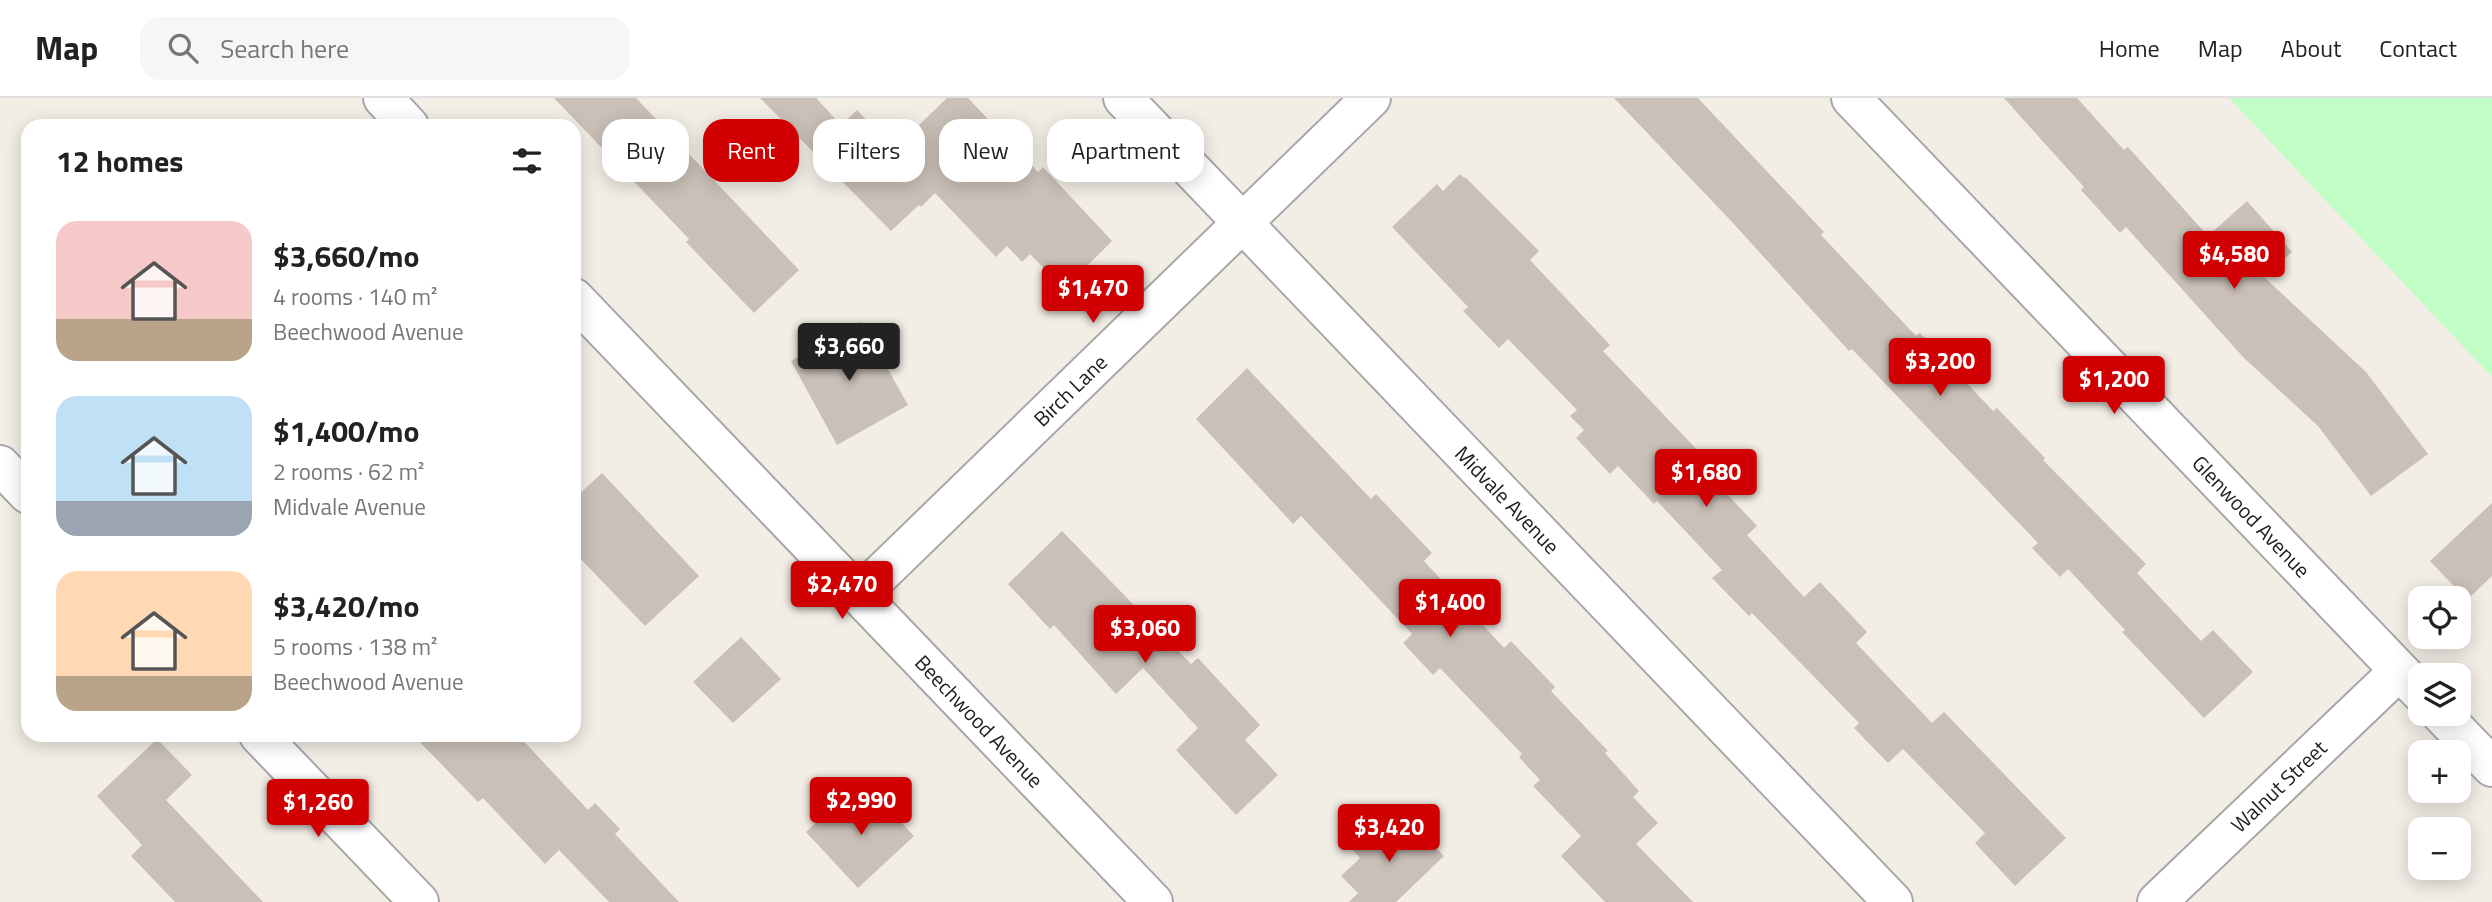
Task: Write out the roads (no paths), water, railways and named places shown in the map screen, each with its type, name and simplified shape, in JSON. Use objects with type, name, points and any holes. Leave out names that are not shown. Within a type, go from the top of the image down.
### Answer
[{"type":"street","points":[[383,98],[403,119]]},
{"type":"street","name":"Midvale Avenue","points":[[1123,98],[1893,902]]},
{"type":"street","name":"Birch Lane","points":[[859,595],[1371,98]]},
{"type":"street","name":"Glenwood Avenue","points":[[1851,98],[2408,679]]},
{"type":"street","name":"Beechwood Avenue","points":[[581,305],[1153,902]]},
{"type":"street","points":[[0,465],[21,487]]},
{"type":"street","name":"Walnut Street","points":[[2157,902],[2408,683]]},
{"type":"street","points":[[2453,726],[2492,767]]},
{"type":"street","points":[[266,742],[419,902]]}]
